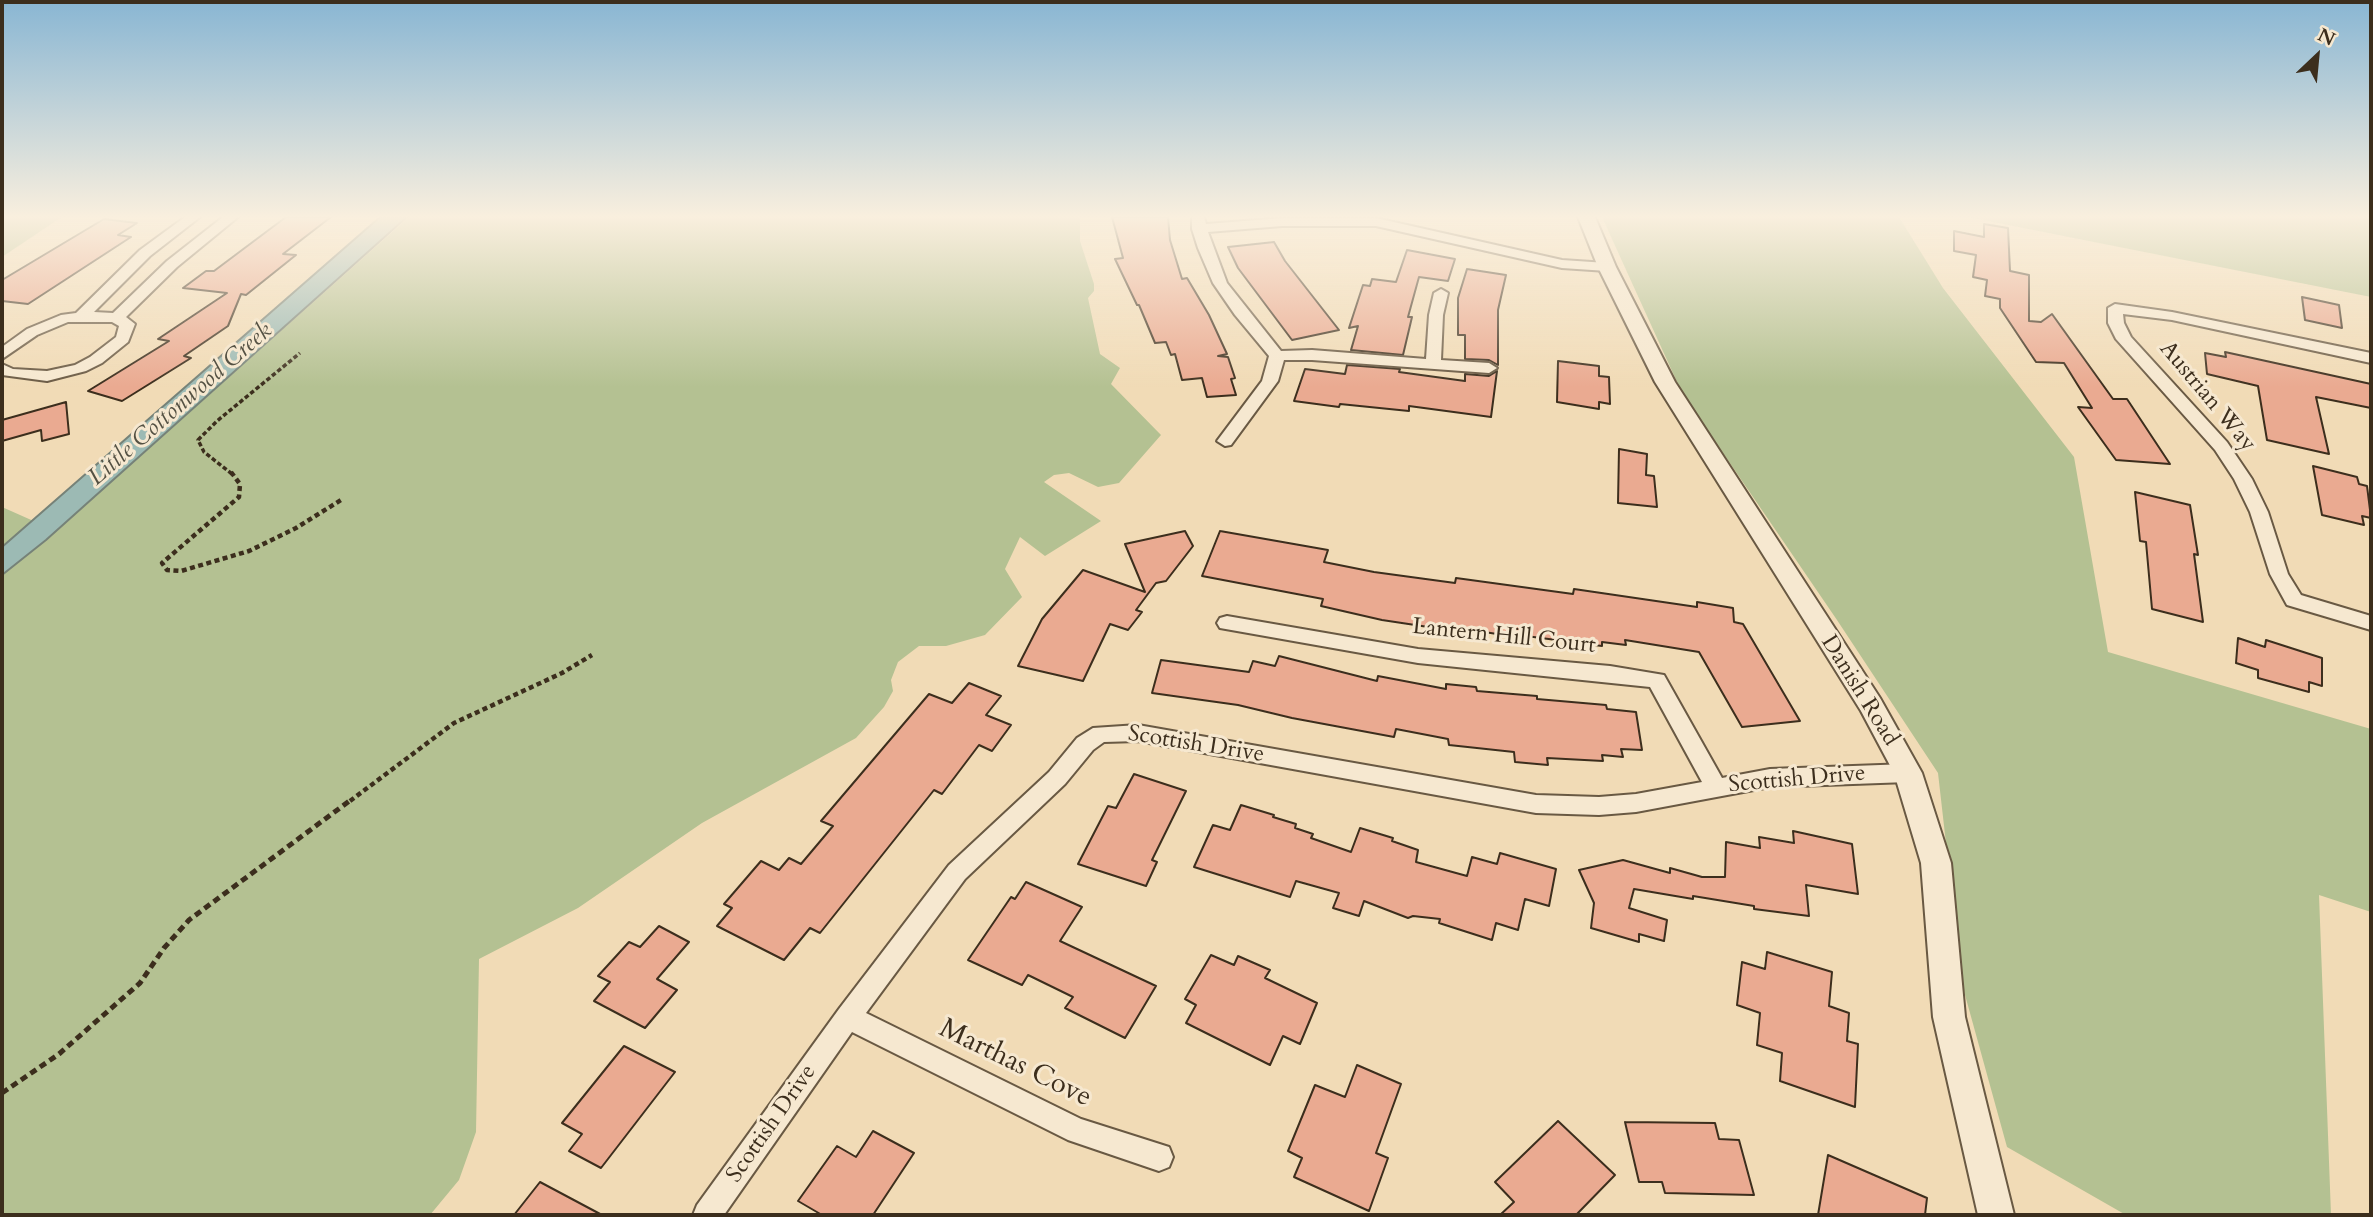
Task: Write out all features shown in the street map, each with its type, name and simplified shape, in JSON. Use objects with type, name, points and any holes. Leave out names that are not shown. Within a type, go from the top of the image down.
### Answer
[{"type":"street","points":[[82,316],[124,274]]},
{"type":"street","points":[[116,318],[162,274]]},
{"type":"street","points":[[1217,274],[1240,312],[1277,356]]},
{"type":"street","name":"Danish Road","points":[[1610,274],[1665,382],[1871,705],[1908,772],[1936,863],[1949,1017],[1996,1215]]},
{"type":"street","points":[[1433,364],[1436,315],[1441,293]]},
{"type":"street","points":[[2115,308],[2172,316],[2371,358]]},
{"type":"street","name":"Austrian Way","points":[[2115,308],[2116,323],[2124,339],[2221,446],[2243,479],[2259,512],[2279,574],[2294,600],[2371,623]]},
{"type":"street","points":[[2,354],[41,327],[82,316],[116,318],[127,324],[123,339],[96,360],[80,368],[47,376],[9,373],[2,369]]},
{"type":"street","points":[[1277,356],[1312,355],[1489,368]]},
{"type":"street","points":[[1225,441],[1270,381],[1277,356]]},
{"type":"street","name":"Lantern Hill Court","points":[[1227,623],[1418,656],[1657,680],[1716,787]]},
{"type":"street","name":"Scottish Drive","points":[[707,1215],[848,1017],[957,872],[1057,778],[1085,744],[1100,734],[1138,733],[1536,804],[1600,806],[1636,803],[1770,778],[1908,772]]},
{"type":"street","name":"Marthas Cove","points":[[848,1017],[1077,1131],[1159,1157]]},
{"type":"path","points":[[300,353],[217,421],[198,440],[204,452],[229,470],[240,484],[239,498],[162,563],[167,570],[181,571],[248,551],[296,528],[341,500]]},
{"type":"path","points":[[2,1094],[59,1054],[132,990],[189,920],[218,896],[454,723],[562,673],[592,655]]},
{"type":"green space","points":[[345,274],[1091,274],[1094,291],[1088,298],[1100,354],[1120,368],[1111,384],[1161,435],[1119,483],[1098,487],[1069,473],[1054,475],[1044,482],[1101,521],[1045,556],[1020,537],[1005,569],[1022,597],[985,635],[946,646],[919,646],[898,662],[891,680],[893,691],[884,707],[856,738],[702,823],[578,908],[479,959],[476,1132],[459,1180],[430,1215],[2,1215],[2,507],[56,531]]},
{"type":"green space","points":[[1628,274],[1934,274],[2074,457],[2108,652],[2371,729],[2371,912],[2319,895],[2331,1215],[2126,1215],[2007,1147],[1962,984],[1938,773],[1682,393]]},
{"type":"green space","points":[[2254,274],[2371,274],[2371,297]]},
{"type":"water","name":"Little Cottonwood Creek","points":[[315,274],[344,274],[46,540],[2,575],[2,547]]},
{"type":"building","points":[[12,274],[74,274],[28,304],[2,301],[2,280]]},
{"type":"building","points":[[202,274],[273,274],[246,295],[241,294],[228,326],[184,356],[191,358],[122,401],[88,391],[169,341],[158,339],[227,293],[183,288]]},
{"type":"building","points":[[1122,274],[1180,274],[1182,279],[1187,278],[1209,315],[1227,354],[1218,356],[1228,357],[1235,378],[1231,379],[1236,395],[1207,397],[1202,378],[1182,380],[1175,354],[1171,355],[1166,342],[1155,343]]},
{"type":"building","points":[[1242,274],[1295,274],[1339,330],[1292,340]]},
{"type":"building","points":[[1399,274],[1450,274],[1448,281],[1419,277],[1408,317],[1412,317],[1403,355],[1351,350],[1358,326],[1349,328],[1363,285],[1370,286],[1372,279],[1396,282]]},
{"type":"building","points":[[1466,274],[1506,275],[1498,310],[1498,365],[1489,360],[1465,359],[1465,335],[1458,335],[1458,298]]},
{"type":"building","points":[[1973,274],[2029,275],[2029,321],[2041,322],[2052,314],[2113,399],[2127,399],[2170,464],[2116,460],[2078,407],[2092,408],[2064,363],[2036,362],[2000,308],[2000,299],[1985,296],[1987,280],[1973,277]]},
{"type":"building","points":[[2302,297],[2339,305],[2342,328],[2305,320]]},
{"type":"building","points":[[2225,352],[2371,384],[2371,408],[2316,397],[2329,454],[2267,440],[2258,386],[2207,374],[2205,353],[2226,357]]},
{"type":"building","points":[[1558,361],[1599,366],[1599,376],[1609,377],[1610,404],[1599,402],[1599,409],[1557,402]]},
{"type":"building","points":[[1347,365],[1400,369],[1399,372],[1465,381],[1465,374],[1489,376],[1497,371],[1491,417],[1409,406],[1409,411],[1294,401],[1305,369],[1345,374]]},
{"type":"building","points":[[66,402],[69,434],[42,441],[41,430],[2,441],[2,420]]},
{"type":"building","points":[[1619,449],[1647,454],[1646,475],[1654,476],[1657,507],[1618,503]]},
{"type":"building","points":[[2313,466],[2357,477],[2359,484],[2367,486],[2371,518],[2362,516],[2364,525],[2322,515]]},
{"type":"building","points":[[2135,492],[2190,505],[2198,555],[2194,554],[2203,622],[2152,609],[2146,542],[2140,541]]},
{"type":"building","points":[[1185,531],[1193,546],[1166,581],[1156,583],[1136,610],[1142,612],[1128,630],[1110,624],[1083,681],[1018,666],[1042,619],[1083,570],[1145,592],[1125,544]]},
{"type":"building","points":[[1220,531],[1328,550],[1324,562],[1374,572],[1455,583],[1456,578],[1573,594],[1574,589],[1697,607],[1697,602],[1733,608],[1734,622],[1743,624],[1800,721],[1742,727],[1699,652],[1625,640],[1626,645],[1602,642],[1602,646],[1435,624],[1435,628],[1382,620],[1321,606],[1323,599],[1202,576]]},
{"type":"building","points":[[2238,638],[2265,647],[2266,640],[2322,658],[2322,686],[2309,682],[2309,692],[2258,678],[2258,670],[2236,663]]},
{"type":"building","points":[[1279,656],[1377,681],[1378,676],[1446,689],[1446,684],[1476,687],[1477,691],[1606,705],[1607,709],[1636,712],[1642,750],[1621,749],[1623,757],[1602,755],[1603,761],[1547,758],[1548,765],[1515,762],[1514,752],[1449,745],[1448,739],[1396,729],[1394,737],[1238,705],[1152,693],[1161,660],[1249,672],[1253,661],[1275,666]]},
{"type":"building","points":[[969,683],[1001,696],[986,715],[1011,725],[992,751],[979,745],[942,794],[934,790],[820,933],[810,928],[784,960],[717,926],[732,908],[724,904],[761,861],[779,870],[789,858],[801,864],[833,826],[821,821],[929,694],[952,703]]},
{"type":"building","points":[[1134,774],[1186,791],[1152,860],[1157,862],[1146,886],[1078,864],[1108,806],[1116,808]]},
{"type":"building","points":[[1241,805],[1296,824],[1295,828],[1313,834],[1311,838],[1351,852],[1360,828],[1393,838],[1392,841],[1418,850],[1416,862],[1467,876],[1472,857],[1497,864],[1500,853],[1556,869],[1549,906],[1525,899],[1518,930],[1496,923],[1492,940],[1439,923],[1440,919],[1413,916],[1408,918],[1364,901],[1359,916],[1333,908],[1339,893],[1296,881],[1290,897],[1194,867],[1213,825],[1230,830]]},
{"type":"building","points":[[1793,831],[1852,844],[1858,894],[1806,885],[1809,916],[1634,889],[1629,908],[1667,920],[1664,941],[1639,934],[1639,942],[1591,928],[1594,903],[1579,870],[1623,860],[1670,873],[1670,868],[1702,877],[1725,877],[1726,842],[1760,848],[1759,837],[1794,843]]},
{"type":"building","points":[[1026,882],[1082,907],[1060,941],[1156,986],[1125,1038],[1065,1008],[1073,997],[1028,975],[1022,985],[968,960],[1011,897],[1015,899]]},
{"type":"building","points":[[659,926],[689,942],[657,979],[677,990],[645,1028],[594,1001],[610,982],[598,976],[629,942],[640,947]]},
{"type":"building","points":[[1767,952],[1832,972],[1829,1006],[1849,1013],[1847,1041],[1858,1044],[1855,1107],[1780,1081],[1782,1053],[1757,1045],[1760,1013],[1737,1005],[1742,962],[1765,969]]},
{"type":"building","points":[[1211,955],[1234,965],[1238,956],[1270,970],[1265,978],[1317,1003],[1300,1044],[1283,1036],[1270,1065],[1186,1023],[1196,1005],[1185,999]]},
{"type":"building","points":[[624,1046],[675,1072],[601,1168],[569,1151],[582,1134],[562,1123]]},
{"type":"building","points":[[1357,1065],[1401,1084],[1376,1153],[1388,1158],[1369,1211],[1294,1177],[1302,1158],[1288,1151],[1315,1085],[1345,1097]]},
{"type":"building","points":[[1558,1121],[1615,1175],[1576,1215],[1500,1215],[1514,1202],[1495,1182]]},
{"type":"building","points":[[1625,1122],[1715,1123],[1719,1139],[1739,1140],[1754,1195],[1665,1193],[1662,1182],[1639,1182]]},
{"type":"building","points":[[873,1131],[914,1153],[873,1215],[822,1215],[798,1201],[837,1146],[856,1157]]},
{"type":"building","points":[[1828,1155],[1927,1198],[1925,1215],[1818,1215]]},
{"type":"building","points":[[540,1182],[602,1215],[514,1215]]}]
